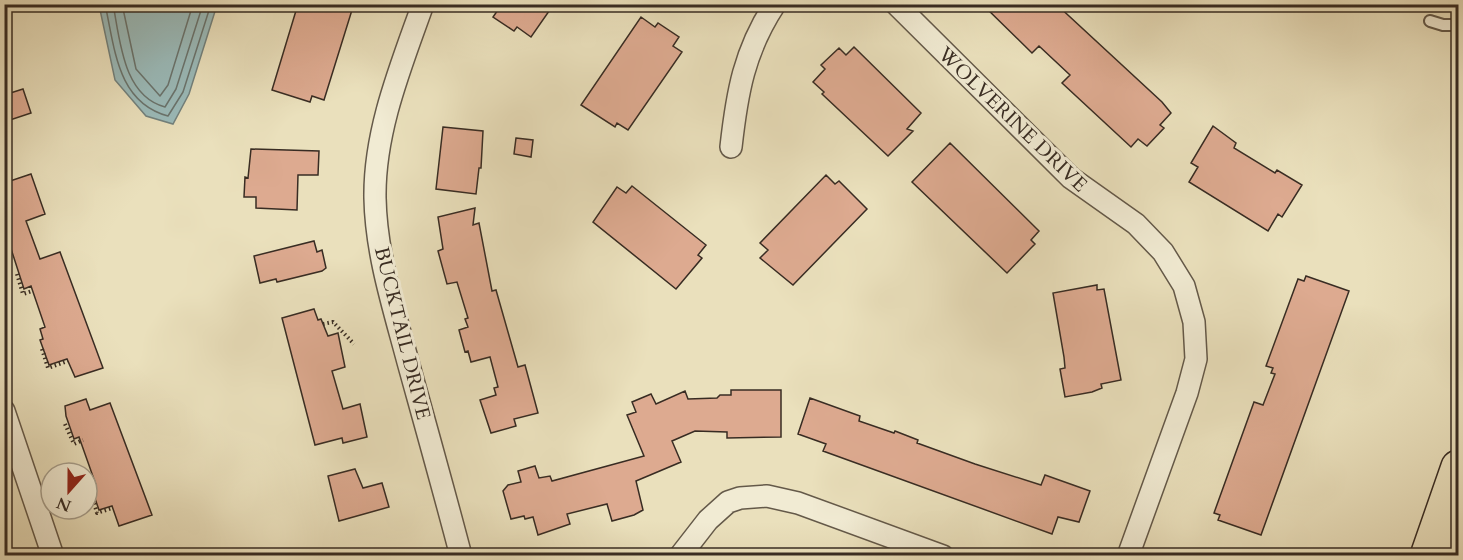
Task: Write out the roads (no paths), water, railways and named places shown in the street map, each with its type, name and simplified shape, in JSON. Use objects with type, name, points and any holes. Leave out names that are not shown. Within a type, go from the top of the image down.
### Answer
[{"type":"main road","points":[[1427,555],[1458,467]]},
{"type":"main road","points":[[1455,555],[1458,546]]},
{"type":"street","name":"BUCKTAIL DRIVE","points":[[423,4],[391,100],[380,142],[375,197],[380,250],[392,303],[461,555]]},
{"type":"street","points":[[731,147],[737,91],[748,55],[775,4]]},
{"type":"street","name":"WOLVERINE DRIVE","points":[[896,4],[1071,178],[1136,224],[1163,252],[1184,286],[1194,322],[1196,359],[1187,393],[1128,555]]},
{"type":"street","points":[[4,411],[53,555]]},
{"type":"street","points":[[680,555],[708,520],[728,502],[766,496],[798,503],[943,555]]},
{"type":"lane","points":[[1430,21],[1443,26],[1458,25]]},
{"type":"water","points":[[99,5],[217,5],[189,94],[173,124],[146,116],[115,80]]}]
